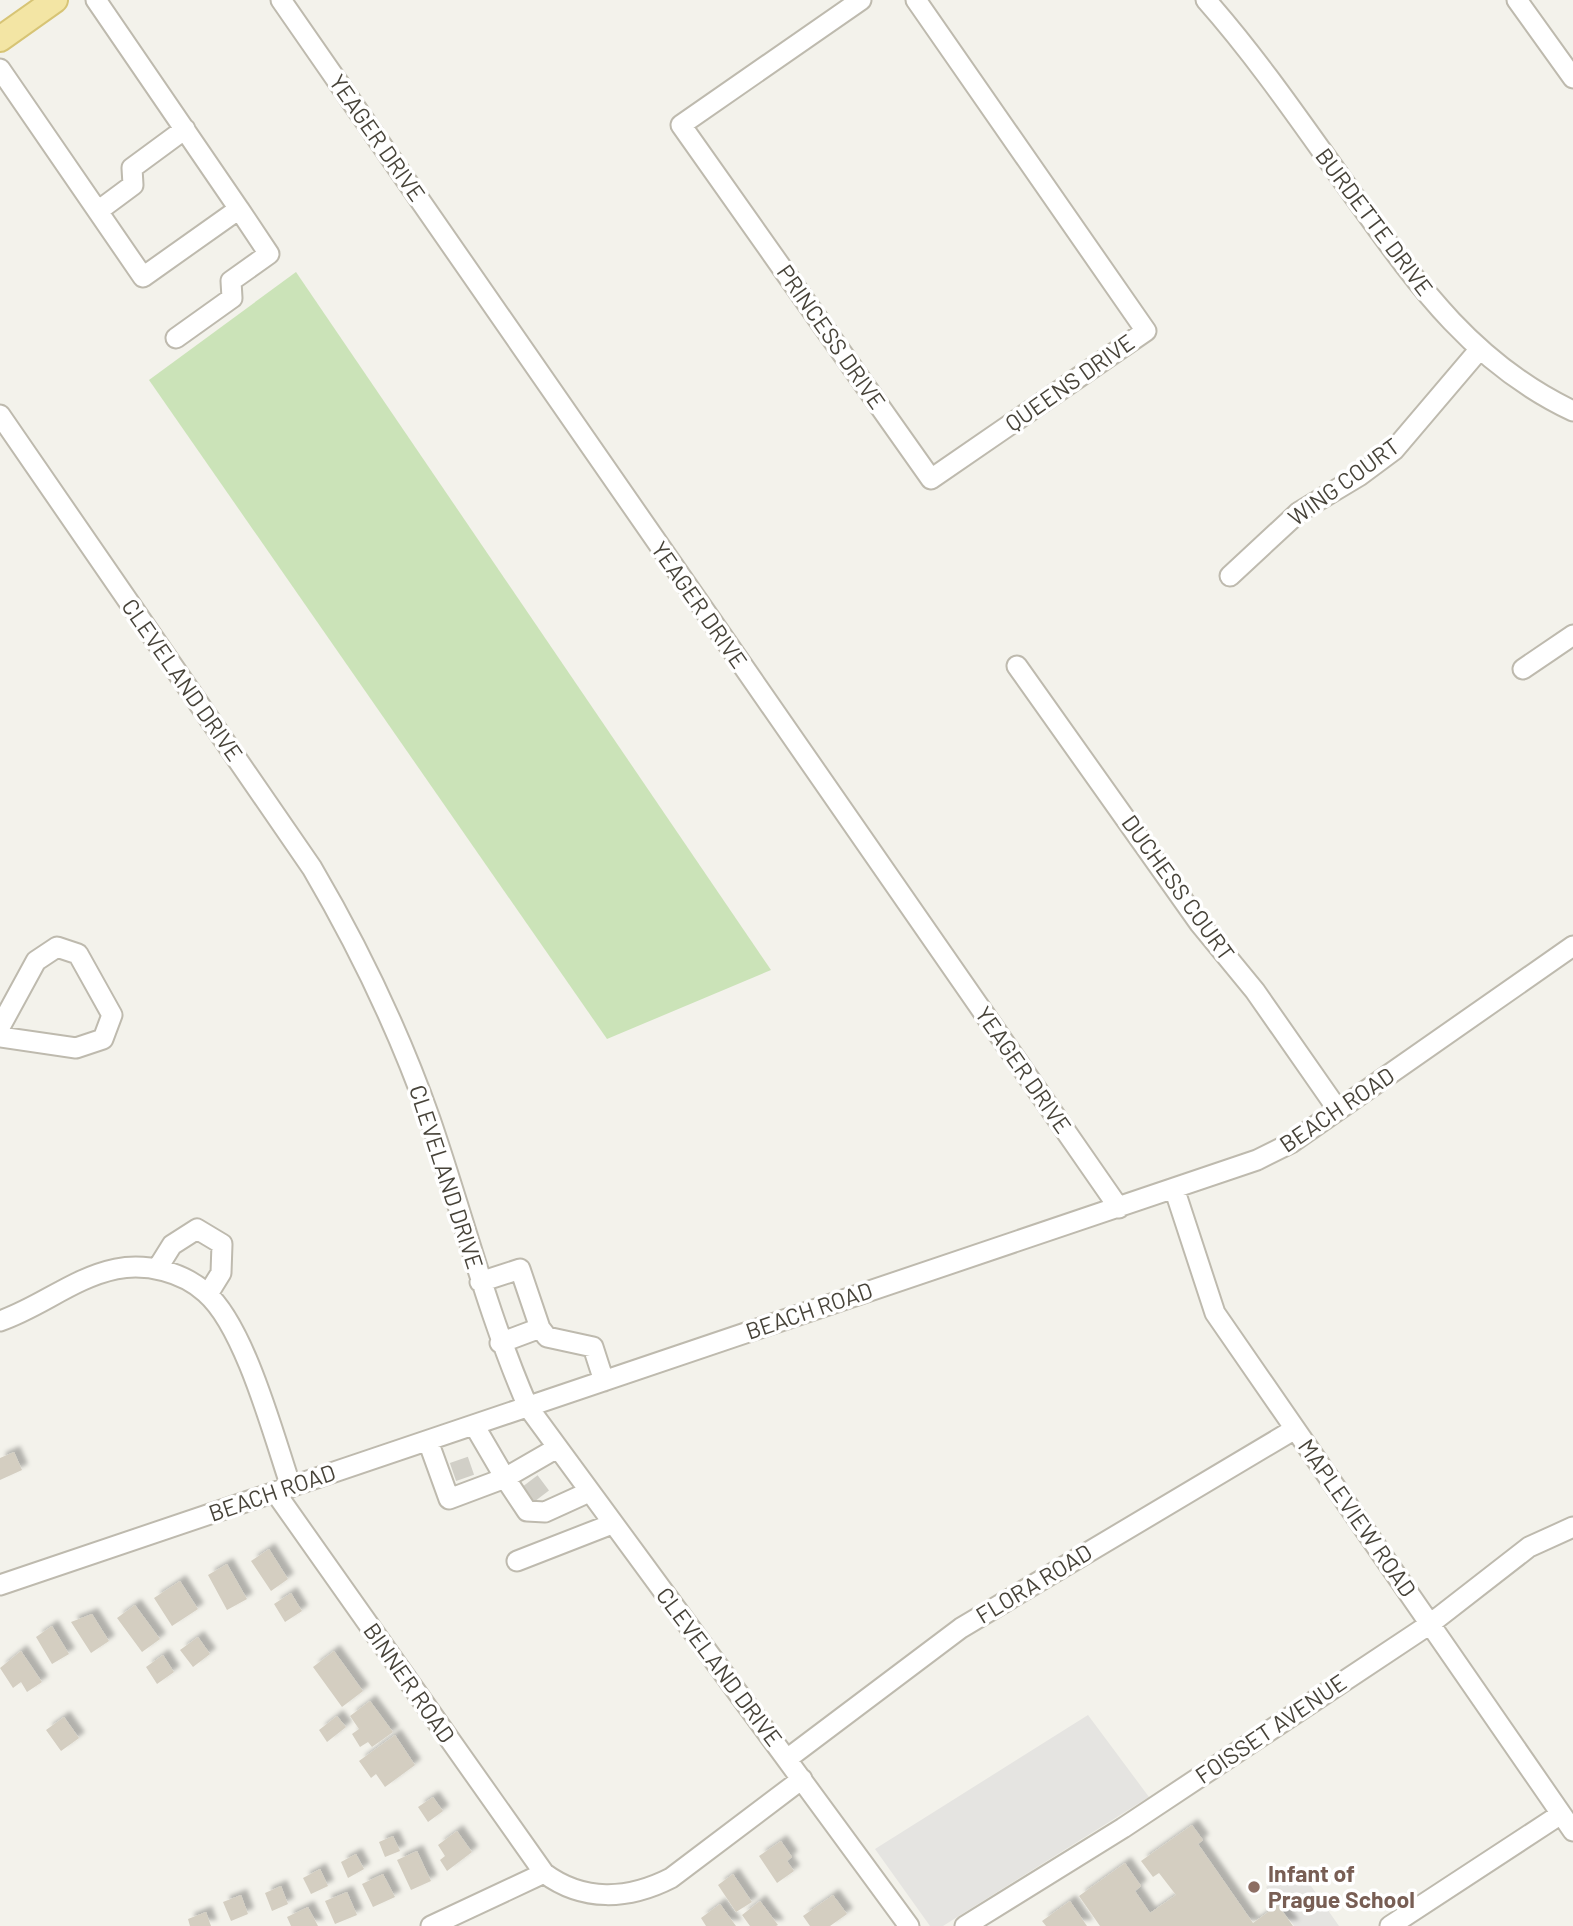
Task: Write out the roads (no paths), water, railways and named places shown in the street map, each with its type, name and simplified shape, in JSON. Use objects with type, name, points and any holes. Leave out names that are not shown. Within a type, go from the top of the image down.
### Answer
[{"type":"main road","points":[[0,39],[55,0]]},
{"type":"street","points":[[96,0],[269,254],[231,281],[232,298],[176,338]]},
{"type":"street","name":"YEAGER DRIVE","points":[[281,0],[1119,1208]]},
{"type":"street","name":"PRINCESS DRIVE","points":[[861,0],[681,125],[931,479]]},
{"type":"street","name":"QUEENS DRIVE","points":[[916,0],[1146,331],[931,479]]},
{"type":"street","name":"BURDETTE DRIVE","points":[[1206,0],[1400,262],[1457,330],[1512,375],[1573,411]]},
{"type":"street","points":[[1517,0],[1573,78]]},
{"type":"street","points":[[0,69],[143,277],[239,209]]},
{"type":"street","points":[[98,211],[133,185],[132,168],[185,130]]},
{"type":"street","name":"WING COURT","points":[[1230,576],[1299,512],[1359,476],[1394,450],[1479,350]]},
{"type":"street","name":"CLEVELAND DRIVE","points":[[0,415],[312,868],[346,926],[376,986],[430,1118],[500,1343],[528,1407],[909,1926]]},
{"type":"street","points":[[1523,669],[1573,635]]},
{"type":"street","name":"DUCHESS COURT","points":[[1017,666],[1200,924],[1255,992],[1338,1110]]},
{"type":"street","name":"BEACH ROAD","points":[[0,1585],[1119,1208],[1273,1153],[1573,946]]},
{"type":"street","points":[[0,1027],[36,961],[57,947],[78,954],[112,1015],[103,1040],[76,1048],[0,1037]]},
{"type":"street","name":"MAPLEVIEW ROAD","points":[[1174,1188],[1215,1313],[1573,1831]]},
{"type":"street","points":[[0,1321],[93,1275],[118,1268],[157,1269],[187,1279],[208,1294],[221,1273],[222,1244],[197,1229],[172,1245],[157,1269]]},
{"type":"street","points":[[481,1282],[520,1269],[540,1328],[547,1337],[593,1347],[604,1381]]},
{"type":"street","name":"BINNER ROAD","points":[[208,1294],[234,1332],[283,1490],[544,1873]]},
{"type":"street","points":[[500,1343],[540,1328]]},
{"type":"street","points":[[474,1425],[484,1461],[519,1476]]},
{"type":"street","name":"FLORA ROAD","points":[[787,1759],[961,1628],[1295,1429]]},
{"type":"street","points":[[428,1441],[447,1474],[449,1499],[519,1476],[557,1448]]},
{"type":"street","points":[[519,1476],[527,1511],[589,1492]]},
{"type":"street","points":[[517,1561],[612,1524]]},
{"type":"street","name":"FOISSET AVENUE","points":[[965,1926],[1123,1828],[1430,1624],[1529,1547],[1573,1527]]},
{"type":"street","points":[[431,1926],[544,1873],[575,1892],[626,1895],[650,1889],[671,1878],[802,1779]]},
{"type":"street","points":[[1391,1925],[1561,1814]]},
{"type":"tunnel","points":[[453,1472],[476,1464]]},
{"type":"tunnel","points":[[530,1481],[545,1501]]},
{"type":"place","name":"Infant of Prague School","points":[[1254,1887]]}]
